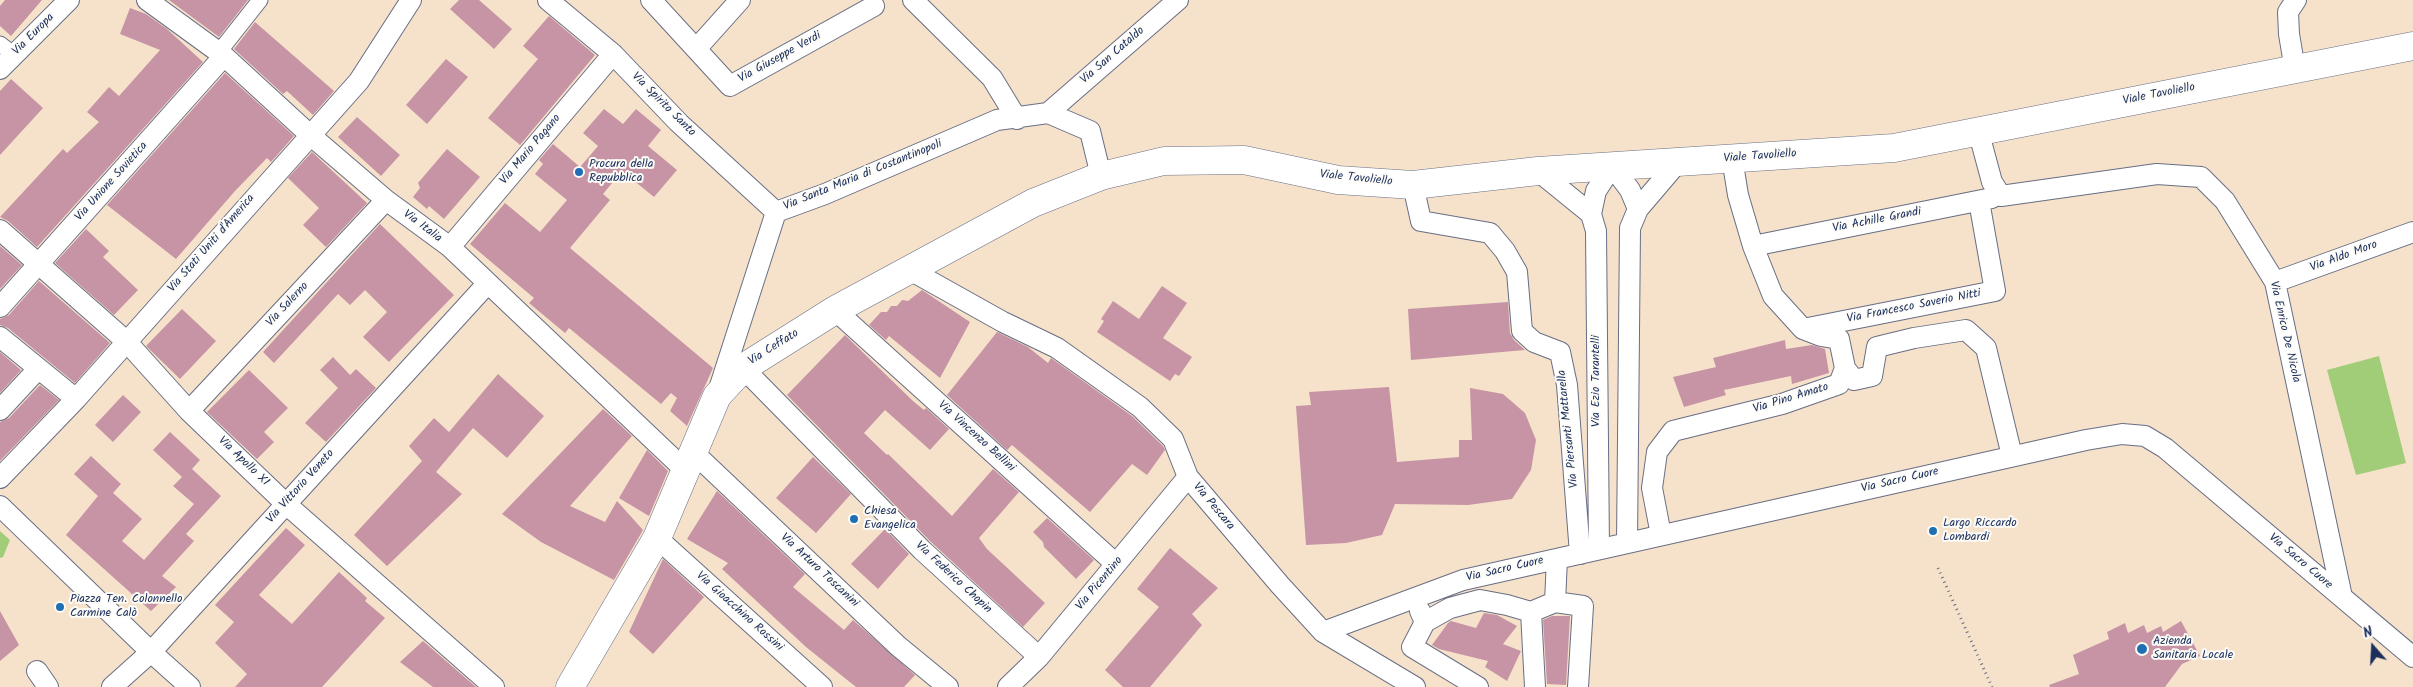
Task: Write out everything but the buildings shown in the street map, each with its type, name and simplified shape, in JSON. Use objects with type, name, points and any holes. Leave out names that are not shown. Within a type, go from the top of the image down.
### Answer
[{"type":"main road","name":"Viale Tavoliello","points":[[1102,176],[1164,161],[1244,160],[1338,180],[1413,185],[1538,171],[1894,148],[2413,46]]},
{"type":"main road","name":"Via Ceffato","points":[[570,687],[657,538],[717,396],[743,368],[835,310],[1032,202],[1102,176]]},
{"type":"street","name":"Via Europa","points":[[0,69],[7,49],[69,0]]},
{"type":"street","name":"Via Italia","points":[[147,0],[221,54],[309,134],[386,200],[450,247],[487,284],[688,461]]},
{"type":"street","points":[[221,54],[260,0]]},
{"type":"street","name":"Via Stati Uniti d'America","points":[[0,478],[76,399],[309,134],[359,81],[411,0]]},
{"type":"street","name":"Via Spirito Santo","points":[[548,0],[612,54],[680,123],[776,212]]},
{"type":"street","name":"Via Giuseppe Verdi","points":[[651,0],[730,86],[874,6]]},
{"type":"street","points":[[697,48],[740,0]]},
{"type":"street","points":[[913,0],[992,78],[1017,119]]},
{"type":"street","name":"Via San Cataldo","points":[[1048,113],[1178,0]]},
{"type":"street","points":[[2295,70],[2289,34],[2288,12],[2296,0]]},
{"type":"street","name":"Via Unione Sovietica","points":[[0,307],[38,266],[221,54]]},
{"type":"street","name":"Via Mario Pagano","points":[[450,247],[612,54]]},
{"type":"street","points":[[1048,113],[1090,131],[1102,176]]},
{"type":"street","name":"Via Santa Maria di Costantinopoli","points":[[717,396],[776,212],[825,194],[997,120],[1017,119],[1048,113]]},
{"type":"street","points":[[1978,130],[1992,182],[2001,196]]},
{"type":"street","points":[[1732,158],[1738,195],[1753,246],[1773,296],[1803,329],[1821,336],[1839,339],[1845,368],[1854,380],[1872,376],[1877,347],[1914,338],[1966,330],[1986,348],[2012,456]]},
{"type":"street","points":[[1627,543],[1630,228],[1638,209],[1678,162]]},
{"type":"street","points":[[1612,166],[1630,190],[1638,209]]},
{"type":"street","name":"Via Ezio Tarantelli","points":[[1589,551],[1596,231],[1591,214],[1596,192],[1612,166]]},
{"type":"street","points":[[1538,171],[1591,214]]},
{"type":"street","name":"Via Enrico De Nicola","points":[[2001,196],[2157,174],[2201,177],[2225,201],[2275,282],[2342,597]]},
{"type":"street","name":"Via Piersanti Mattarella","points":[[1413,185],[1421,221],[1490,233],[1505,250],[1517,272],[1522,331],[1534,342],[1560,352],[1567,385],[1589,551]]},
{"type":"street","name":"Via Achille Grandi","points":[[1753,246],[2001,196]]},
{"type":"street","name":"Via Salerno","points":[[189,411],[386,200]]},
{"type":"street","name":"Via Francesco Saverio Nitti","points":[[1803,329],[1995,291],[1979,201]]},
{"type":"street","name":"Via Apollo XI","points":[[0,230],[38,266],[126,342],[189,411],[286,504],[494,687]]},
{"type":"street","name":"Via Aldo Moro","points":[[2275,282],[2413,232]]},
{"type":"street","name":"Via Pescara","points":[[910,270],[1003,322],[1057,348],[1125,395],[1173,439],[1188,477],[1280,585],[1323,632],[1415,687]]},
{"type":"street","name":"Via Vittorio Veneto","points":[[112,687],[151,652],[487,284]]},
{"type":"street","name":"Via Vincenzo Bellini","points":[[835,310],[1116,564]]},
{"type":"street","points":[[0,337],[76,399]]},
{"type":"street","name":"Via Federico Chopin","points":[[743,368],[922,550],[1039,657]]},
{"type":"street","name":"Via Pino Amato","points":[[1661,535],[1652,488],[1657,452],[1673,431],[1782,404],[1839,384],[1845,368]]},
{"type":"street","points":[[0,410],[38,369]]},
{"type":"street","name":"Via Sacro Cuore","points":[[1323,632],[1463,580],[2012,456],[2122,434],[2145,436],[2165,448],[2413,656]]},
{"type":"street","name":"Via Arturo Toscanini","points":[[688,461],[898,646],[948,687]]},
{"type":"street","name":"Via Picentino","points":[[1008,687],[1039,657],[1188,477]]},
{"type":"street","points":[[0,506],[151,652],[190,687]]},
{"type":"street","name":"Via Gioacchino Rossini","points":[[657,538],[822,687]]},
{"type":"street","points":[[1555,602],[1557,558]]},
{"type":"street","points":[[1413,598],[1425,622]]},
{"type":"street","points":[[1478,687],[1412,647],[1425,622],[1450,608],[1480,600],[1531,612],[1555,602],[1583,606],[1578,687]]},
{"type":"street","points":[[1531,612],[1535,687]]},
{"type":"path","points":[[1938,568],[1992,687]]},
{"type":"green space","points":[[2379,356],[2406,463],[2356,475],[2327,370]]},
{"type":"green space","points":[[0,531],[10,540],[3,557],[0,558]]},
{"type":"place","name":"Procura della Repubblica","points":[[579,172]]},
{"type":"place","name":"Chiesa Evangelica","points":[[854,519]]},
{"type":"place","name":"Largo Riccardo Lombardi","points":[[1933,531]]},
{"type":"place","name":"Piazza Ten. Colonnello Carmine Calò","points":[[60,607]]},
{"type":"place","name":"Azienda Sanitaria Locale","points":[[2142,649]]}]
